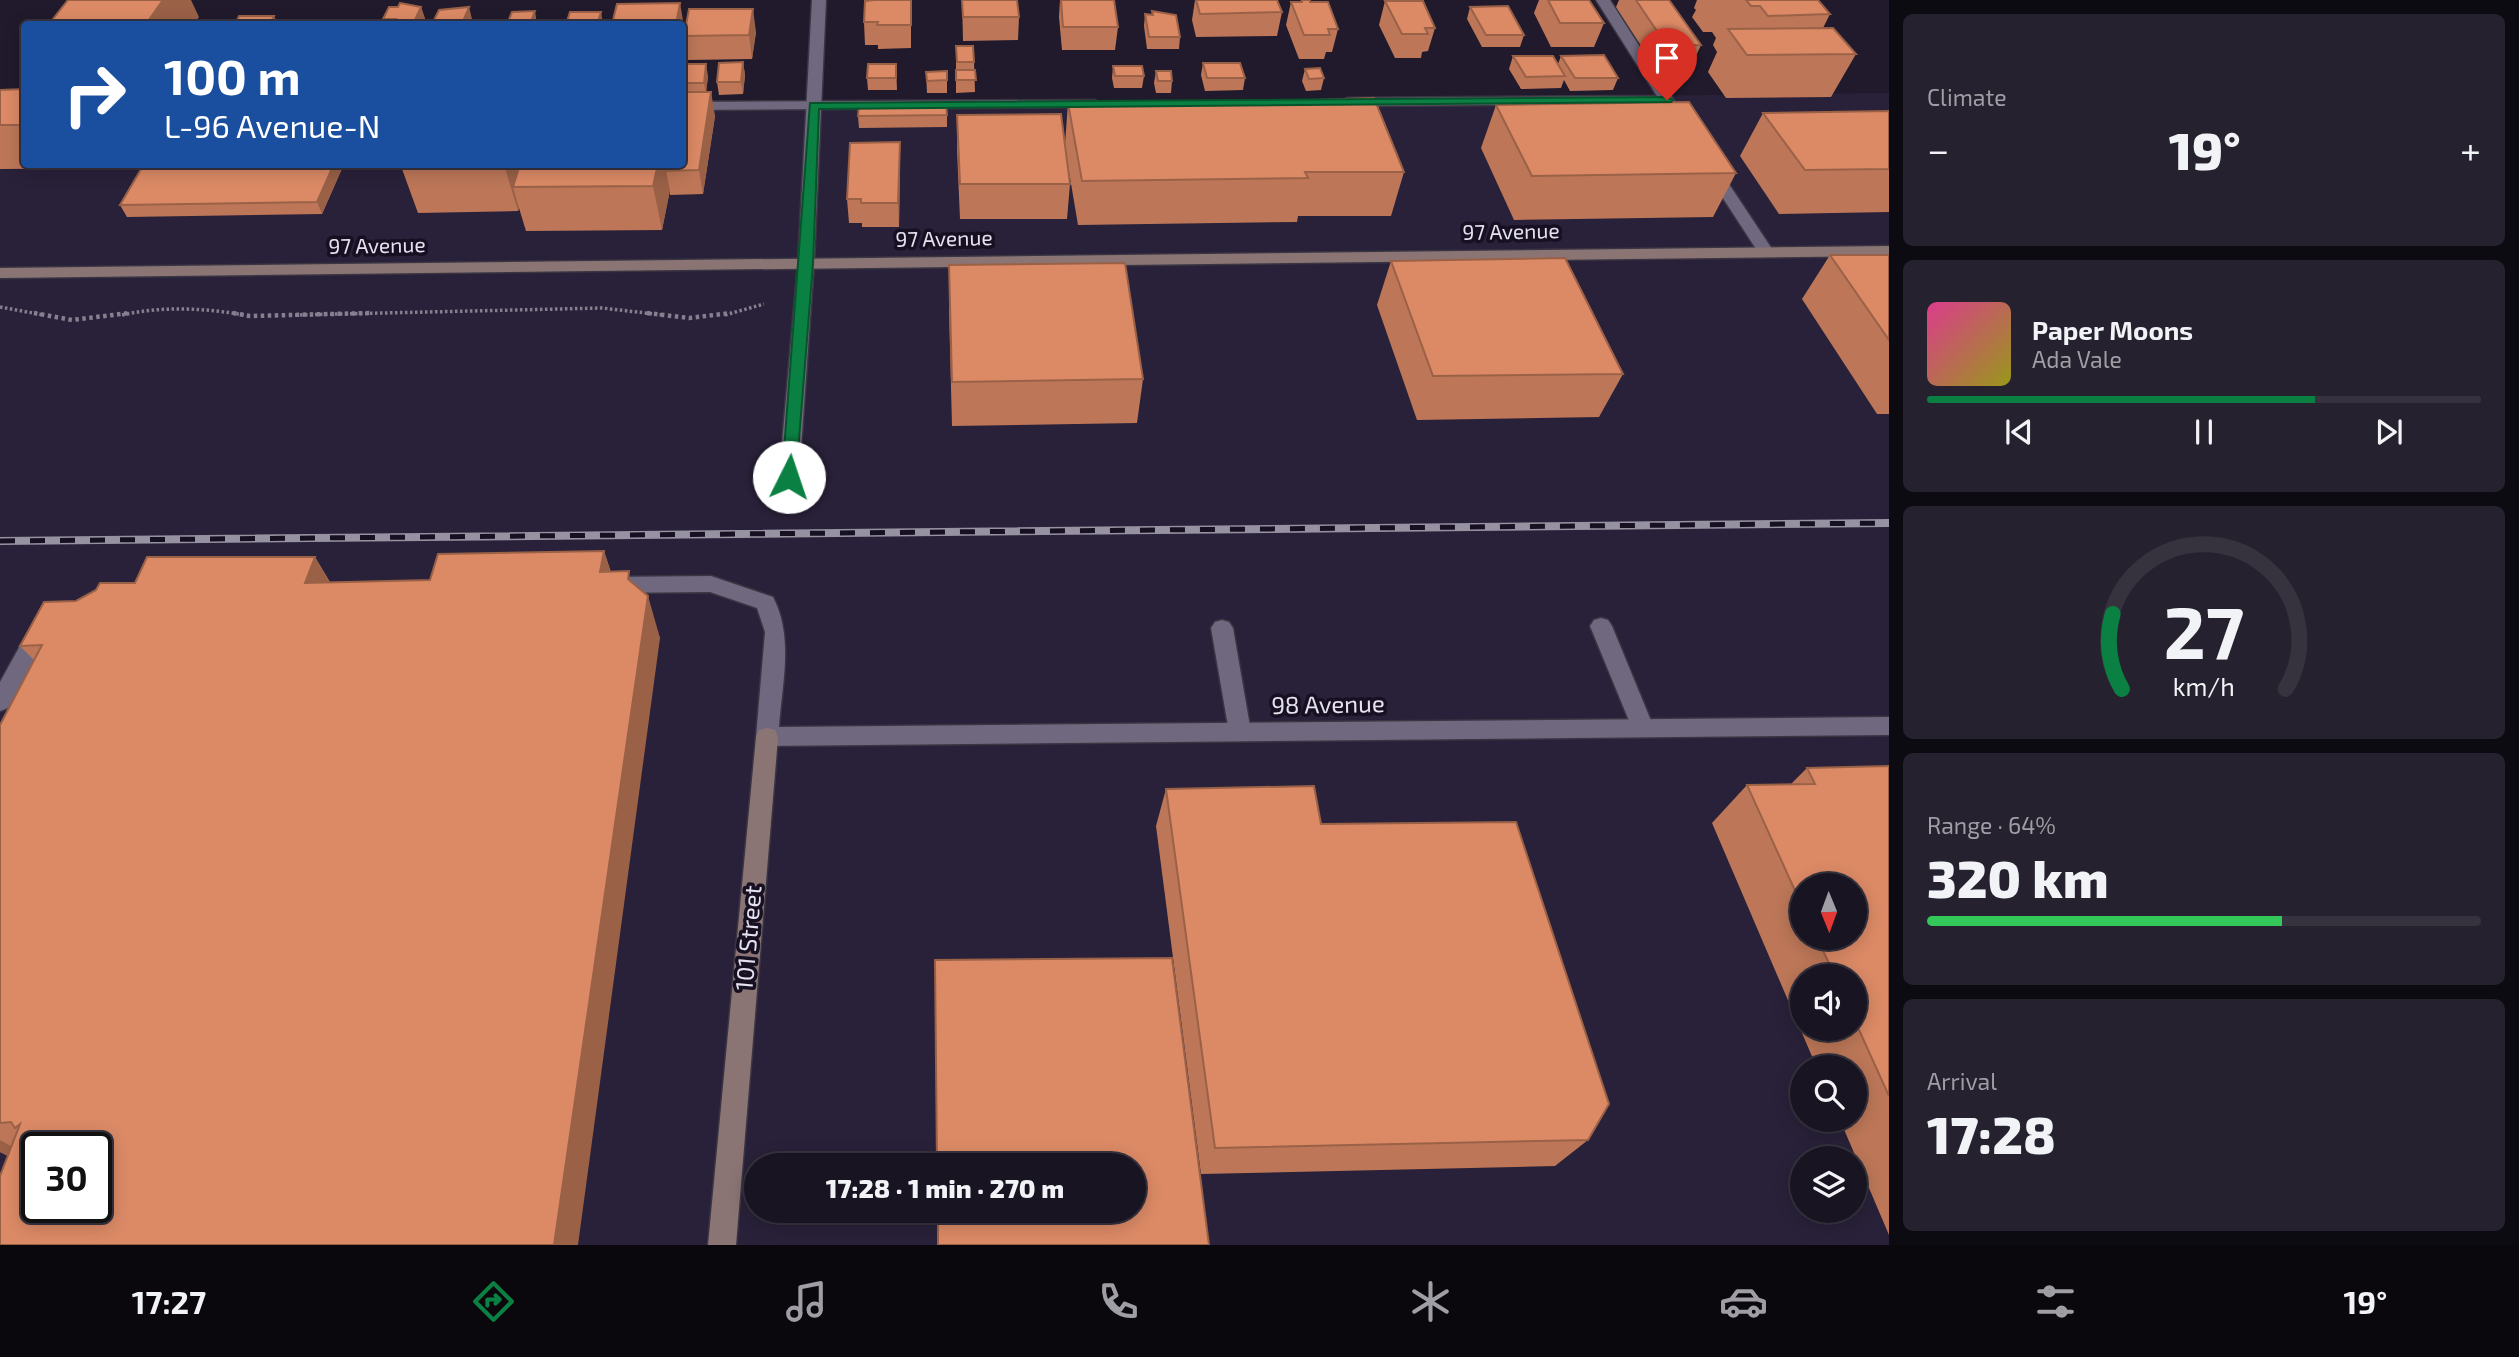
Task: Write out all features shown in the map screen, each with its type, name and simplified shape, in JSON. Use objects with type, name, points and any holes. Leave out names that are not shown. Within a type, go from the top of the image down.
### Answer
[{"type":"street","points":[[789,477],[806,264],[819,0]]},
{"type":"street","points":[[1603,0],[1682,123]]},
{"type":"street","points":[[1333,102],[1667,100]]},
{"type":"street","points":[[686,106],[1110,103]]},
{"type":"street","points":[[1705,159],[1766,252]]},
{"type":"street","name":"97 Avenue","points":[[0,272],[1889,251]]},
{"type":"street","name":"101 Street","points":[[589,585],[711,584],[766,603],[776,632],[722,1245]]},
{"type":"street","points":[[1601,626],[1643,728]]},
{"type":"street","points":[[0,702],[29,650],[62,627]]},
{"type":"street","points":[[1222,628],[1240,732]]},
{"type":"street","name":"98 Avenue","points":[[767,737],[1889,726]]},
{"type":"path","points":[[0,307],[72,320],[113,317],[139,311],[214,310],[250,316],[602,308],[689,318],[721,316],[764,304]]},
{"type":"shaded area","points":[[1889,93],[1889,1245],[0,1245],[0,111],[21,157],[21,168],[686,168],[686,106]]},
{"type":"building","points":[[68,0],[163,0],[148,21],[51,21]]},
{"type":"building","points":[[911,0],[911,25],[877,25],[878,22],[864,22],[865,1]]},
{"type":"building","points":[[962,0],[1017,0],[1019,17],[963,17]]},
{"type":"building","points":[[1061,0],[1114,0],[1118,27],[1063,27]]},
{"type":"building","points":[[1196,0],[1277,0],[1282,12],[1200,14]]},
{"type":"building","points":[[1548,0],[1589,0],[1604,23],[1560,23]]},
{"type":"building","points":[[1636,0],[1669,0],[1701,45],[1667,46]]},
{"type":"building","points":[[1746,0],[1818,0],[1830,14],[1768,16],[1760,6],[1751,6]]},
{"type":"building","points":[[1385,1],[1423,1],[1435,28],[1425,28],[1428,34],[1402,34]]},
{"type":"building","points":[[1291,2],[1328,2],[1338,29],[1328,29],[1330,35],[1304,35]]},
{"type":"building","points":[[400,3],[421,7],[414,21],[383,19],[389,7],[398,7]]},
{"type":"building","points":[[680,3],[677,21],[613,21],[617,4]]},
{"type":"building","points":[[1508,6],[1524,35],[1486,35],[1470,7]]},
{"type":"building","points":[[469,7],[463,21],[434,21],[439,10]]},
{"type":"building","points":[[689,9],[753,9],[749,35],[686,36]]},
{"type":"building","points":[[535,11],[531,21],[508,21],[512,12]]},
{"type":"building","points":[[1152,11],[1176,15],[1180,37],[1149,37],[1145,14],[1153,15]]},
{"type":"building","points":[[570,12],[601,12],[598,21],[567,21]]},
{"type":"building","points":[[239,16],[274,16],[272,21],[236,21]]},
{"type":"building","points":[[1833,28],[1856,54],[1747,55],[1728,29]]},
{"type":"building","points":[[956,46],[973,46],[974,62],[957,62]]},
{"type":"building","points":[[1604,55],[1618,78],[1575,78],[1561,56]]},
{"type":"building","points":[[1513,56],[1553,56],[1565,76],[1526,77]]},
{"type":"building","points":[[743,62],[741,82],[717,82],[719,63]]},
{"type":"building","points":[[1203,63],[1240,63],[1245,78],[1207,78]]},
{"type":"building","points":[[686,64],[706,64],[704,83],[686,83]]},
{"type":"building","points":[[868,64],[896,64],[896,78],[867,78]]},
{"type":"building","points":[[1113,66],[1142,66],[1144,76],[1115,76]]},
{"type":"building","points":[[1320,68],[1324,78],[1309,79],[1305,69]]},
{"type":"building","points":[[956,70],[975,70],[976,80],[956,80]]},
{"type":"building","points":[[947,71],[947,80],[927,81],[926,72]]},
{"type":"building","points":[[1156,71],[1171,71],[1172,81],[1158,81]]},
{"type":"building","points":[[21,89],[21,125],[0,125],[0,90]]},
{"type":"building","points":[[686,92],[711,92],[699,170],[666,171],[666,168],[686,168]]},
{"type":"building","points":[[1374,98],[1404,172],[1305,172],[1308,178],[1082,181],[1068,103],[1284,101]]},
{"type":"building","points":[[1689,102],[1736,173],[1532,176],[1496,105]]},
{"type":"building","points":[[946,104],[947,115],[858,116],[859,105]]},
{"type":"building","points":[[1889,111],[1889,169],[1805,170],[1763,113]]},
{"type":"building","points":[[1061,114],[1070,184],[960,184],[957,115]]},
{"type":"building","points":[[900,142],[898,203],[861,203],[861,199],[847,199],[850,143]]},
{"type":"building","points":[[142,168],[332,168],[317,202],[120,205]]},
{"type":"building","points":[[402,168],[505,168],[402,169]]},
{"type":"building","points":[[519,168],[657,168],[653,186],[513,187]]},
{"type":"building","points":[[1830,255],[1889,255],[1889,340]]},
{"type":"building","points":[[1565,258],[1623,374],[1433,376],[1391,261]]},
{"type":"building","points":[[1125,263],[1143,379],[952,382],[949,265]]},
{"type":"building","points":[[604,551],[600,572],[629,571],[628,579],[648,596],[554,1245],[0,1245],[0,1176],[20,1124],[15,1128],[11,1122],[0,1123],[0,725],[42,645],[20,646],[44,602],[76,601],[96,590],[100,583],[135,583],[147,557],[315,557],[305,583],[430,580],[438,554]]},
{"type":"building","points":[[1889,766],[1889,1096],[1864,1041],[1867,1041],[1867,964],[1829,964],[1823,950],[1867,950],[1867,873],[1790,873],[1790,880],[1747,785],[1815,784],[1807,768]]},
{"type":"building","points":[[1314,786],[1321,824],[1516,822],[1609,1104],[1588,1140],[1215,1148],[1166,789]]},
{"type":"building","points":[[1172,958],[1209,1245],[938,1245],[938,1223],[1146,1223],[1146,1153],[937,1153],[935,960]]},
{"type":"railway","points":[[0,541],[1889,523]]},
{"type":"route","points":[[789,477],[806,264],[814,106],[1667,100]]}]
